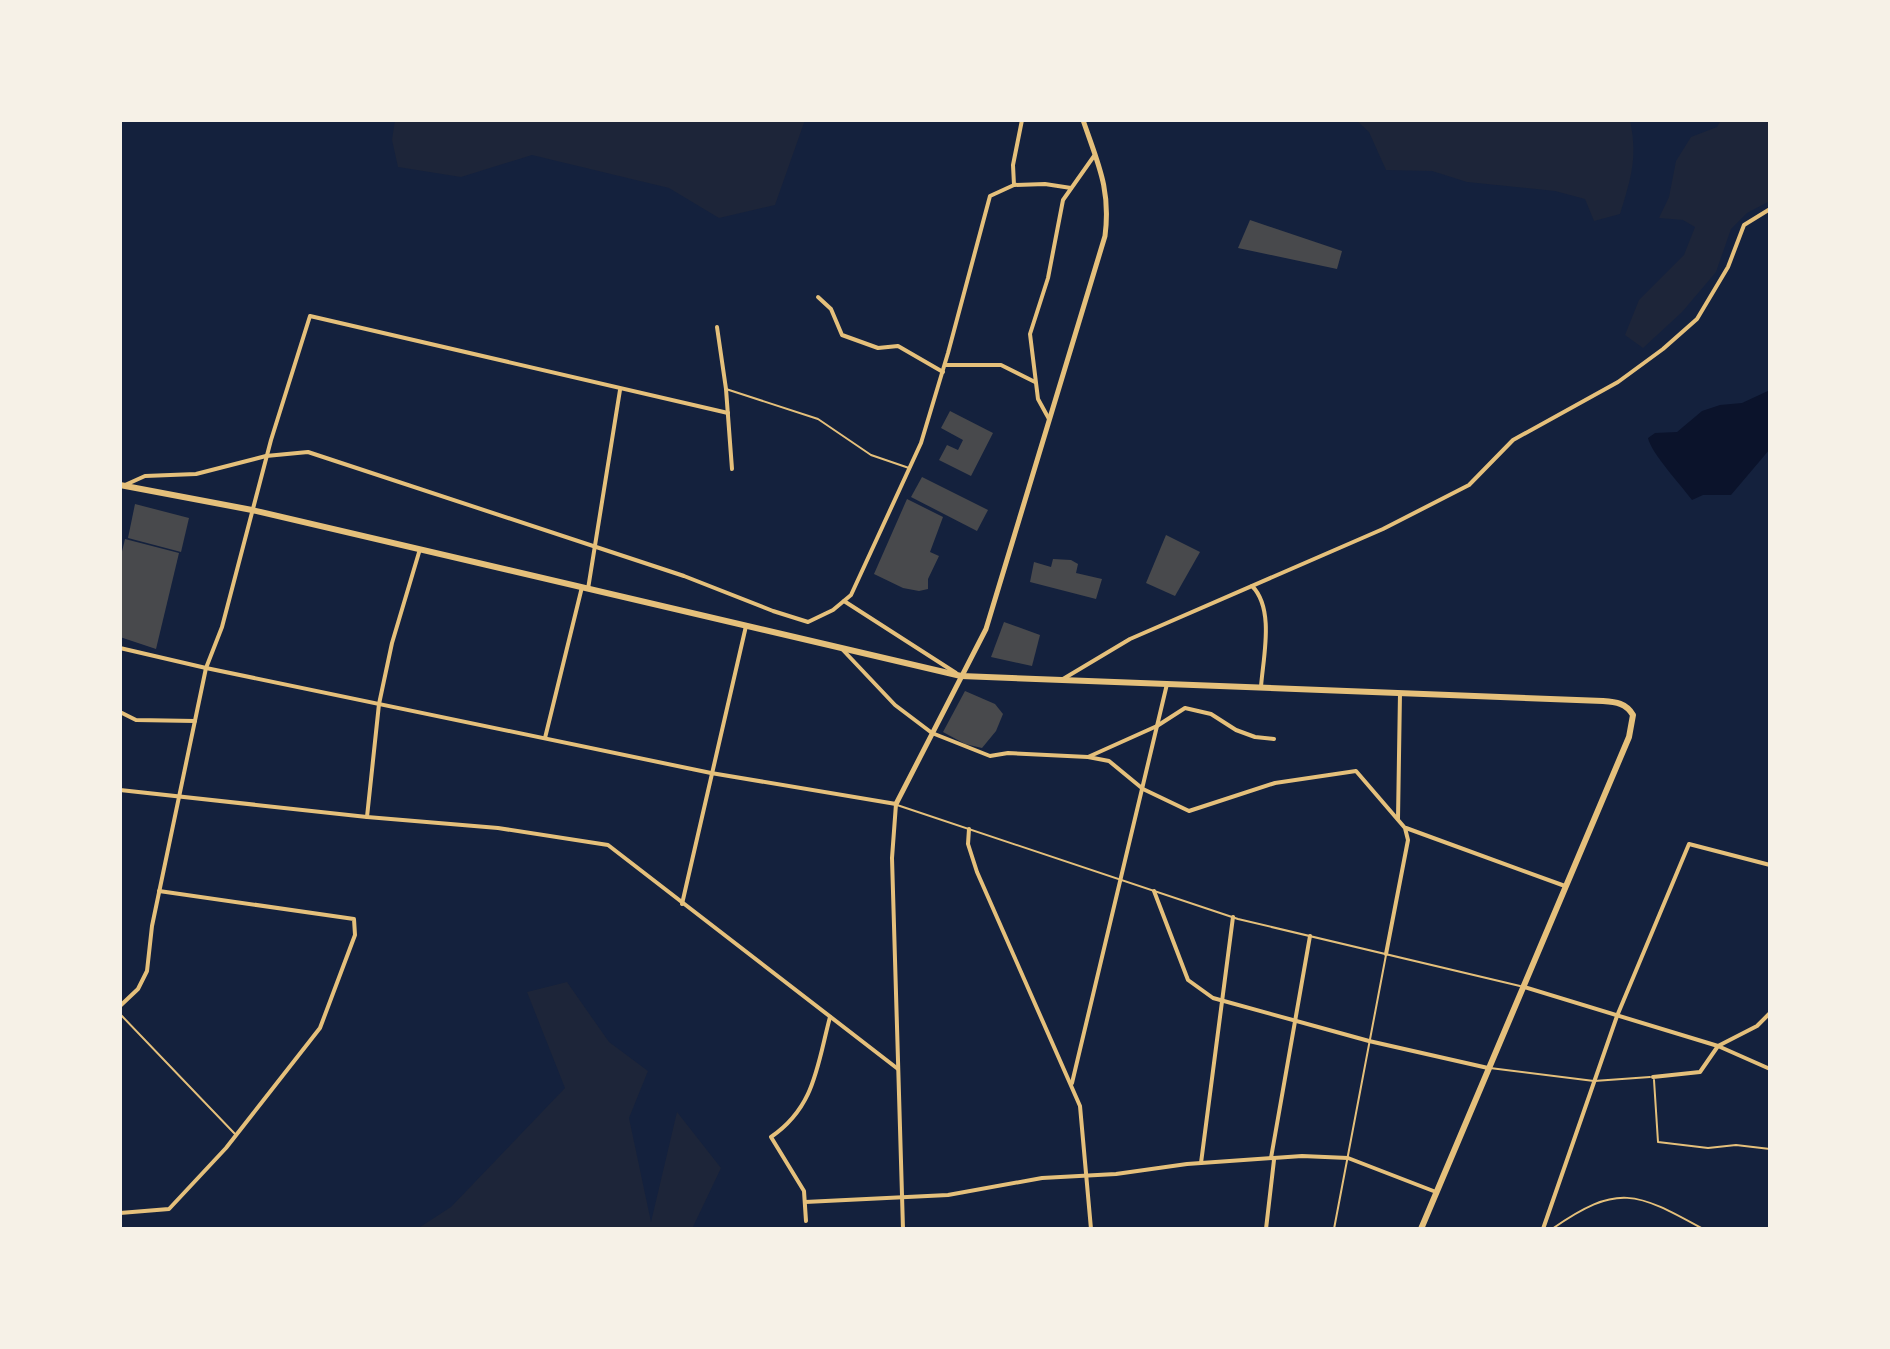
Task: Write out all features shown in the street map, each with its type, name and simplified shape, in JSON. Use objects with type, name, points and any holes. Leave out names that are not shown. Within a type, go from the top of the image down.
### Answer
[{"type":"main road","points":[[122,485],[252,510],[961,676],[1603,701],[1620,703],[1629,708],[1633,715],[1629,737],[1421,1229]]},
{"type":"street","points":[[1014,185],[1013,165],[1022,120]]},
{"type":"street","points":[[903,1229],[892,858],[896,804],[986,629],[1105,236],[1109,208],[1083,120]]},
{"type":"street","points":[[1049,419],[1038,399],[1030,334],[1048,278],[1063,200],[1095,155]]},
{"type":"street","points":[[122,485],[145,476],[196,474],[266,456],[308,452],[684,576],[808,622],[833,610],[851,595],[910,469],[943,372],[990,196],[1014,185],[1045,184],[1071,188]]},
{"type":"street","points":[[1060,680],[1130,639],[1383,529],[1469,485],[1513,440],[1618,382],[1697,319],[1728,267],[1744,225],[1770,209]]},
{"type":"street","points":[[818,297],[831,309],[842,335],[878,348],[898,346],[943,372]]},
{"type":"street","points":[[120,1006],[138,989],[147,971],[152,926],[206,668],[222,627],[266,456],[310,316],[728,413]]},
{"type":"street","points":[[717,327],[726,389],[732,469]]},
{"type":"street","points":[[945,365],[1001,365],[1036,382]]},
{"type":"street","points":[[545,738],[595,547],[620,389]]},
{"type":"street","points":[[367,817],[379,704],[392,643],[420,549]]},
{"type":"street","points":[[1252,586],[1259,593],[1265,620],[1261,688]]},
{"type":"street","points":[[844,601],[961,676]]},
{"type":"street","points":[[682,905],[746,626]]},
{"type":"street","points":[[120,648],[711,773],[896,804]]},
{"type":"street","points":[[840,648],[895,705],[932,733],[990,756],[1008,753],[1109,761],[1143,789],[1189,811],[1275,783],[1356,771],[1405,828],[1408,840],[1386,954]]},
{"type":"street","points":[[1071,1085],[1167,684]]},
{"type":"street","points":[[1398,820],[1400,693]]},
{"type":"street","points":[[1088,757],[1157,726],[1185,708],[1211,714],[1245,734],[1274,739]]},
{"type":"street","points":[[120,712],[136,720],[195,721]]},
{"type":"street","points":[[120,790],[498,828],[608,845],[898,1069]]},
{"type":"street","points":[[1405,828],[1565,886]]},
{"type":"street","points":[[969,829],[968,844],[977,872],[1080,1106],[1091,1229]]},
{"type":"street","points":[[1543,1229],[1617,1016],[1689,844],[1770,865]]},
{"type":"street","points":[[120,1213],[169,1209],[226,1148],[320,1028],[355,935],[354,919],[159,891]]},
{"type":"street","points":[[1154,891],[1188,980],[1213,998],[1369,1041],[1488,1068]]},
{"type":"street","points":[[1201,1163],[1233,917]]},
{"type":"street","points":[[1266,1229],[1273,1159],[1310,936]]},
{"type":"street","points":[[1522,986],[1718,1046],[1770,1069]]},
{"type":"street","points":[[1653,1077],[1700,1072],[1718,1046],[1757,1026],[1770,1013]]},
{"type":"street","points":[[806,1221],[804,1191],[771,1137],[799,1113],[811,1092],[830,1017]]},
{"type":"street","points":[[805,1202],[948,1195],[1042,1178],[1302,1156],[1348,1158],[1436,1192]]},
{"type":"lane","points":[[726,389],[818,419],[871,455],[910,469]]},
{"type":"lane","points":[[896,804],[1233,917],[1522,986]]},
{"type":"lane","points":[[1334,1229],[1386,954]]},
{"type":"lane","points":[[120,1014],[235,1134]]},
{"type":"lane","points":[[1488,1068],[1594,1081],[1653,1077],[1658,1142],[1708,1148],[1736,1145],[1770,1149]]},
{"type":"lane","points":[[1552,1229],[1573,1214],[1607,1198],[1628,1197],[1658,1204],[1703,1229]]},
{"type":"shaded area","points":[[395,120],[805,120],[775,205],[719,218],[669,188],[532,155],[461,177],[398,167],[392,140]]},
{"type":"shaded area","points":[[1356,120],[1630,120],[1633,157],[1620,214],[1594,221],[1585,199],[1555,191],[1467,182],[1432,171],[1386,170],[1369,132]]},
{"type":"shaded area","points":[[1721,120],[1770,120],[1770,201],[1747,213],[1731,229],[1716,272],[1682,312],[1643,348],[1625,335],[1639,300],[1684,255],[1695,227],[1683,220],[1659,218],[1669,197],[1676,161],[1691,137],[1717,127]]},
{"type":"shaded area","points":[[1770,390],[1770,449],[1731,495],[1703,495],[1692,500],[1660,460],[1648,438],[1655,433],[1677,432],[1702,411],[1742,403]]},
{"type":"shaded area","points":[[567,982],[609,1042],[648,1071],[629,1118],[651,1222],[677,1112],[721,1168],[692,1229],[417,1229],[451,1207],[565,1088],[527,992]]},
{"type":"building","points":[[1250,220],[1342,251],[1337,269],[1238,248]]},
{"type":"building","points":[[950,411],[993,433],[971,476],[939,460],[947,445],[958,450],[963,440],[941,428]]},
{"type":"building","points":[[922,477],[988,510],[977,531],[911,497]]},
{"type":"building","points":[[907,499],[943,517],[930,552],[939,556],[928,579],[928,589],[919,591],[903,588],[874,574]]},
{"type":"building","points":[[135,504],[189,518],[181,552],[128,538]]},
{"type":"building","points":[[1166,535],[1200,552],[1175,596],[1146,583]]},
{"type":"building","points":[[125,539],[179,553],[156,649],[120,637],[120,560]]},
{"type":"building","points":[[1053,559],[1071,560],[1078,564],[1076,573],[1102,579],[1096,599],[1030,582],[1034,562],[1051,567]]},
{"type":"building","points":[[1004,622],[1040,635],[1032,666],[991,657]]},
{"type":"building","points":[[965,691],[995,704],[1003,714],[996,731],[982,748],[965,744],[943,732]]}]
